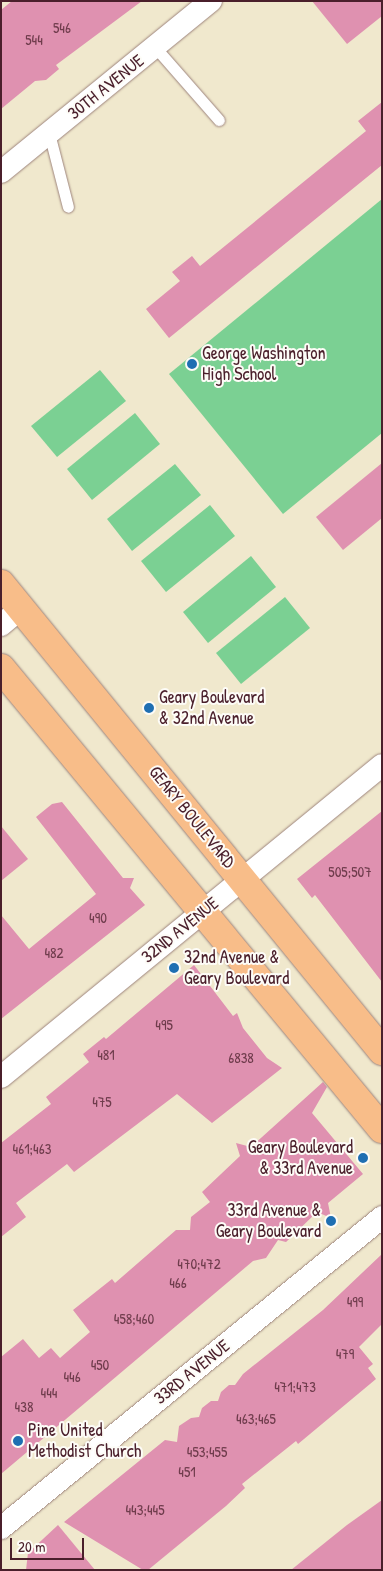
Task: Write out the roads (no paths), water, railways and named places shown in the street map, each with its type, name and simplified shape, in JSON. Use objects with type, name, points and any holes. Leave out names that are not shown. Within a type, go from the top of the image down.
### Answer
[{"type":"main road","name":"GEARY BOULEVARD","points":[[1,584],[11,617],[243,879],[382,1051]]},
{"type":"main road","points":[[1,668],[201,913],[382,1129]]},
{"type":"street","name":"30TH AVENUE","points":[[1,172],[211,1]]},
{"type":"street","name":"32ND AVENUE","points":[[1,1076],[382,765]]},
{"type":"street","name":"33RD AVENUE","points":[[1,1528],[382,1216]]},
{"type":"lane","points":[[155,47],[219,120]]},
{"type":"lane","points":[[49,133],[68,207]]},
{"type":"place","name":"George Washington High School","points":[[192,364]]},
{"type":"place","name":"Geary Boulevard & 32nd Avenue","points":[[149,708]]},
{"type":"place","name":"32nd Avenue & Geary Boulevard","points":[[174,968]]},
{"type":"place","name":"Geary Boulevard & 33rd Avenue","points":[[363,1158]]},
{"type":"place","name":"33rd Avenue & Geary Boulevard","points":[[331,1221]]},
{"type":"place","name":"Pine United Methodist Church","points":[[18,1441]]}]
